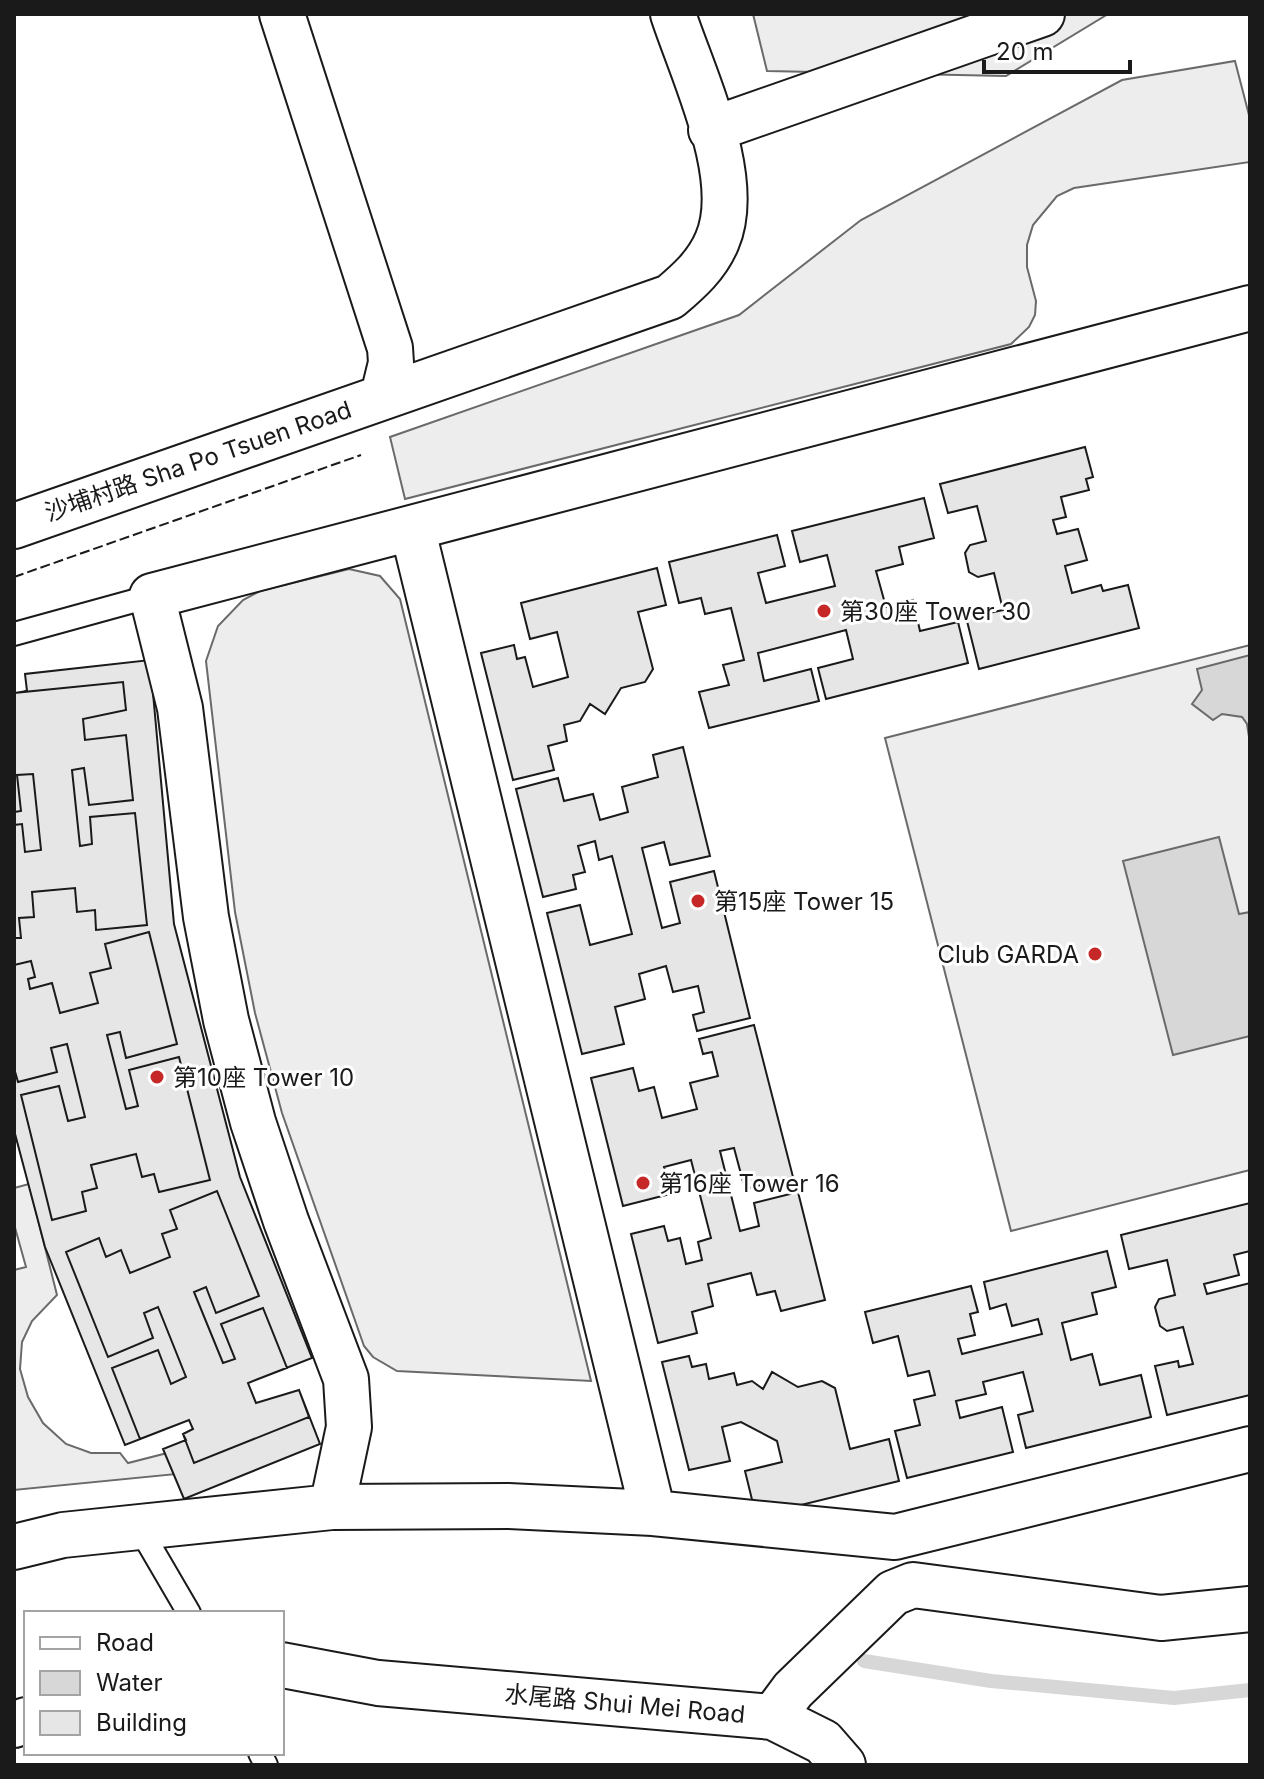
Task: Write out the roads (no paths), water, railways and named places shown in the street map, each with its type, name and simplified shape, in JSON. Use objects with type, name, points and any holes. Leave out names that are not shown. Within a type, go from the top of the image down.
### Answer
[{"type":"street","name":"沙埔村路 Sha Po Tsuen Road","points":[[282,14],[390,348],[391,363],[383,396]]},
{"type":"street","name":"沙埔村路 Sha Po Tsuen Road","points":[[14,526],[670,297],[698,272],[718,240],[726,204],[722,167],[673,14]]},
{"type":"street","points":[[711,130],[1042,14]]},
{"type":"street","points":[[332,1507],[349,1427],[346,1379],[286,1221],[253,1122],[226,1020],[206,917],[180,708],[152,596],[413,531],[1250,308]]},
{"type":"street","points":[[413,531],[653,1513]]},
{"type":"street","points":[[14,1547],[63,1535],[332,1507],[508,1506],[653,1513],[895,1537],[1250,1449]]},
{"type":"street","points":[[843,1765],[783,1703],[893,1593],[913,1585],[1161,1618],[1250,1609]]},
{"type":"street","name":"水尾路 Shui Mei Road","points":[[284,1665],[378,1683],[783,1703]]},
{"type":"lane","points":[[14,634],[152,596]]},
{"type":"lane","points":[[140,1529],[188,1611]]},
{"type":"water","points":[[1250,655],[1250,743],[1247,724],[1242,717],[1222,714],[1213,720],[1192,704],[1202,690],[1197,669]]},
{"type":"water","points":[[1219,837],[1239,914],[1250,912],[1250,1036],[1173,1055],[1123,861]]},
{"type":"waterway","points":[[864,1661],[991,1681],[1174,1698],[1250,1690]]},
{"type":"place","name":"第30座 Tower 30","points":[[824,611]]},
{"type":"place","name":"第15座 Tower 15","points":[[698,901]]},
{"type":"place","name":"Club GARDA","points":[[1095,954]]},
{"type":"place","name":"第10座 Tower 10","points":[[157,1077]]},
{"type":"place","name":"第16座 Tower 16","points":[[643,1183]]}]
